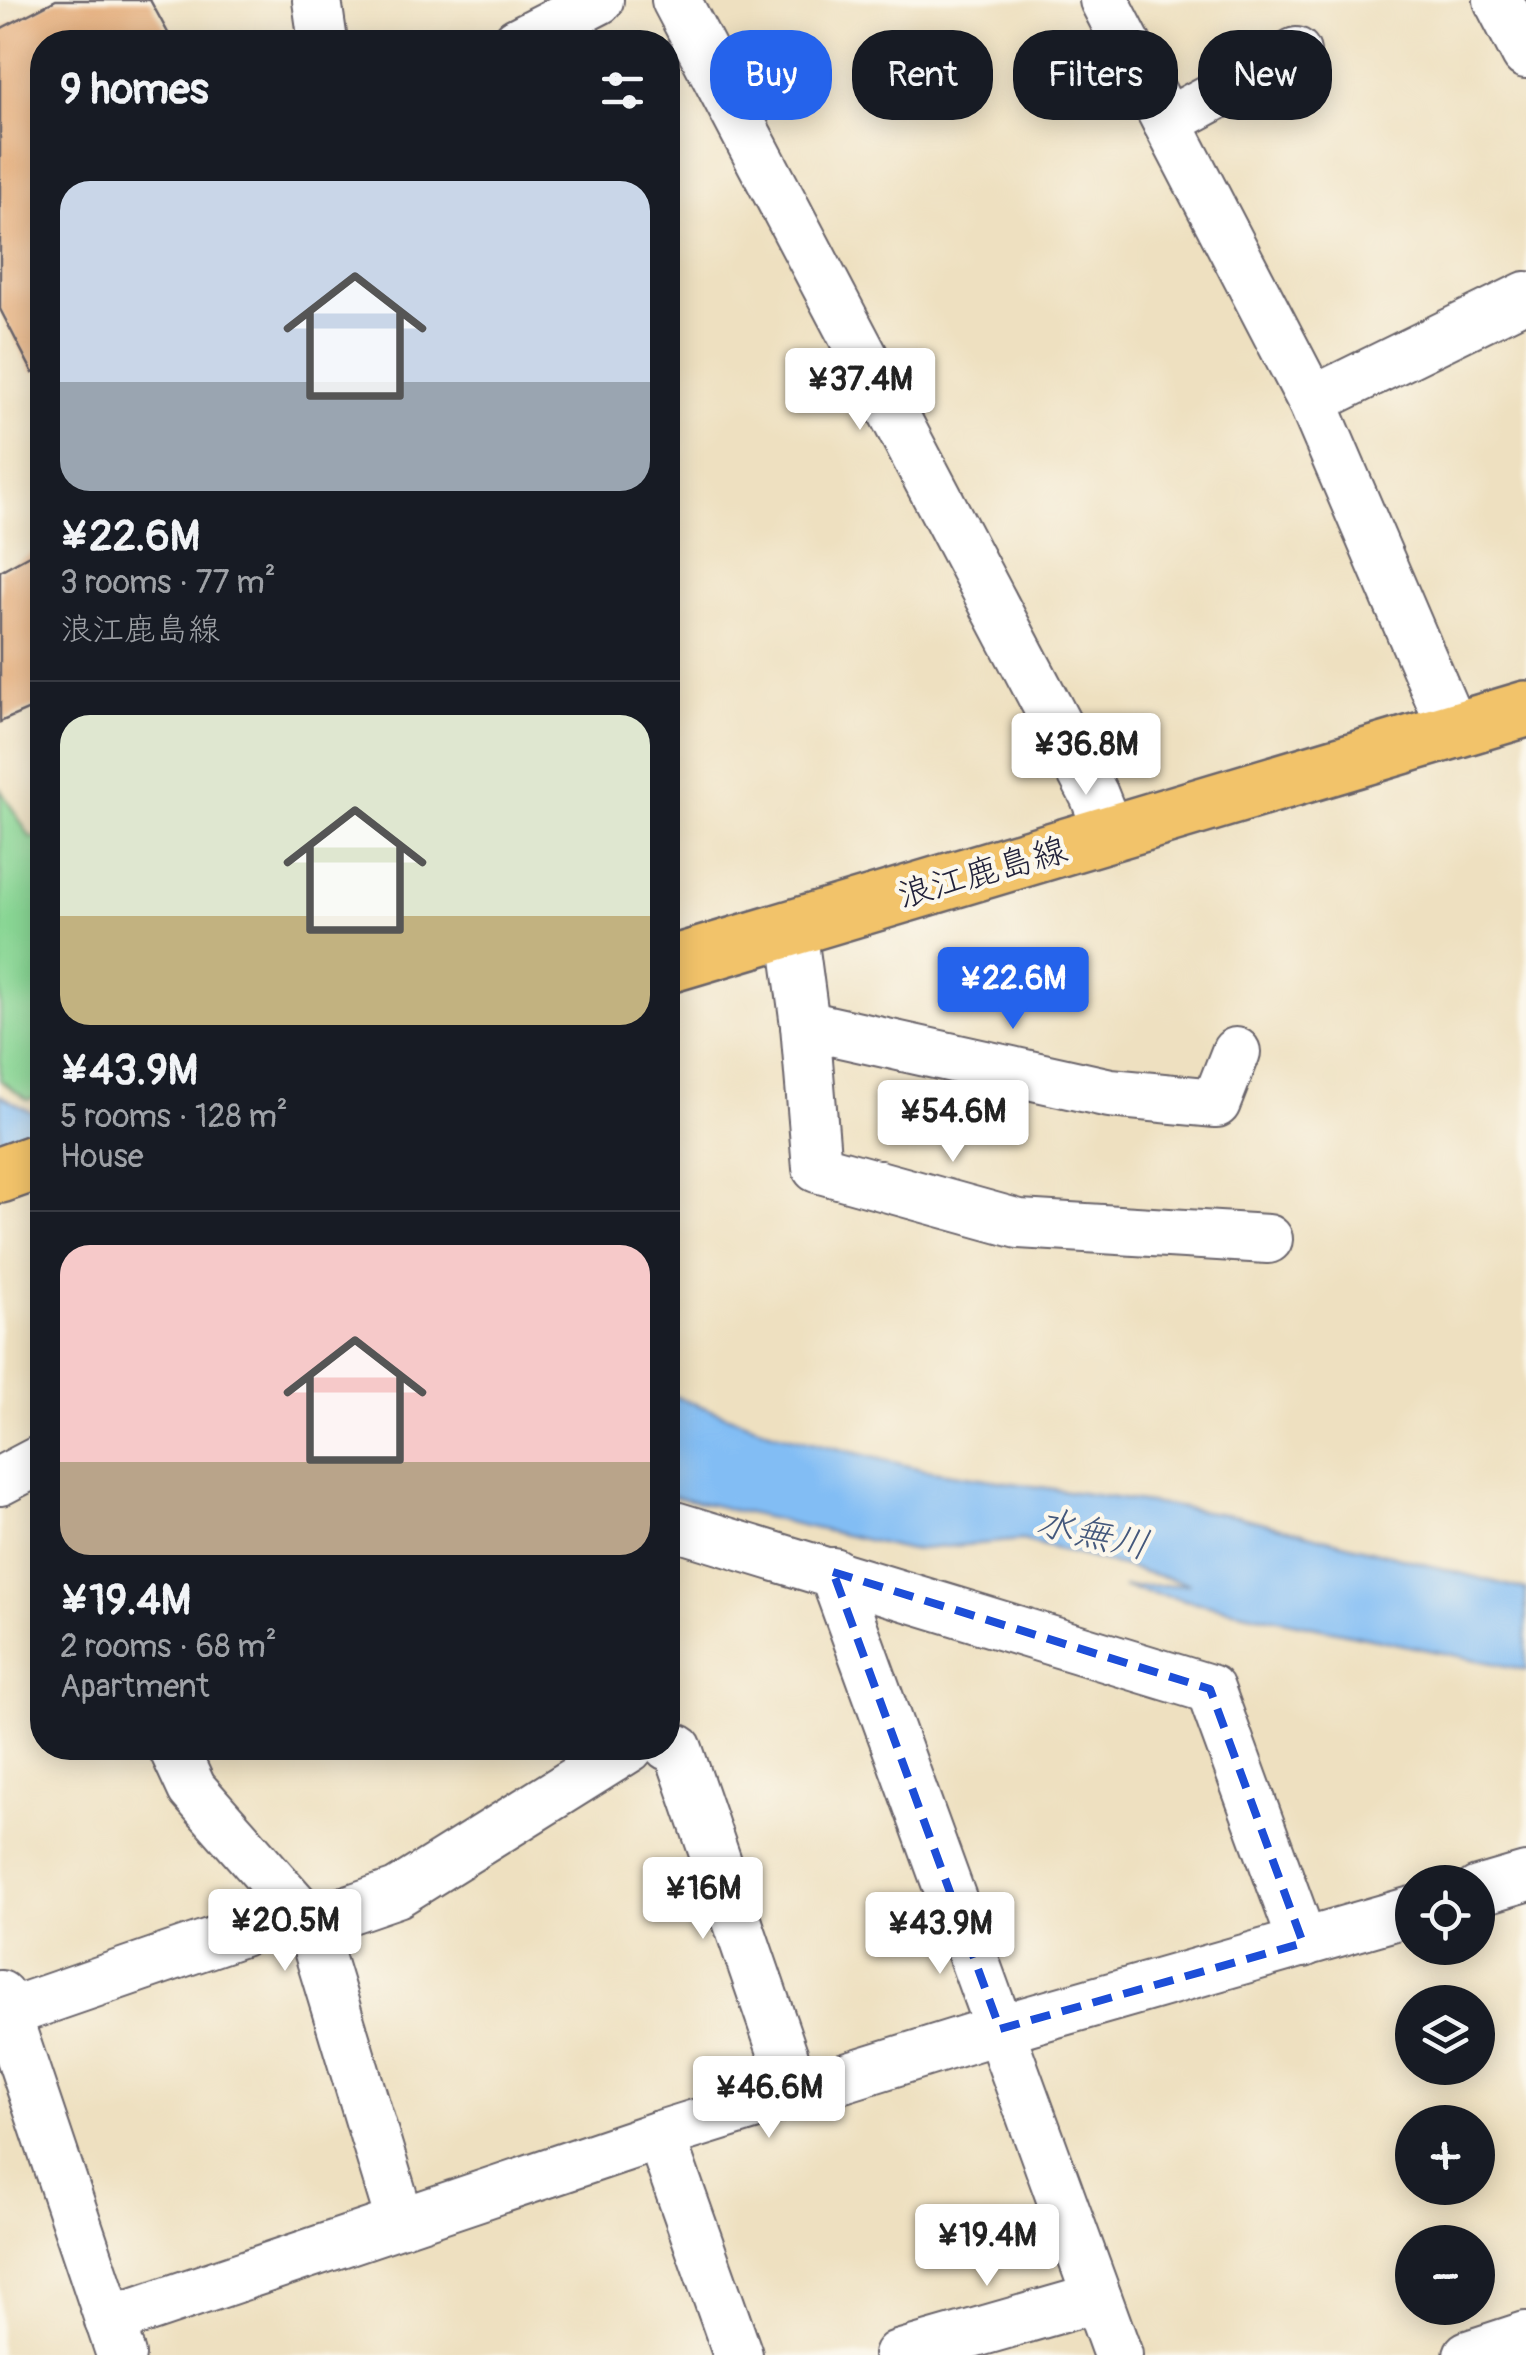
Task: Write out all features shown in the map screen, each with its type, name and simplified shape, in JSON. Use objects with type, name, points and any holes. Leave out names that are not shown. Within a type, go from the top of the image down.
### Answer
[{"type":"main road","name":"浪江鹿島線","points":[[680,961],[1526,710]]},
{"type":"main road","points":[[0,1175],[30,1164]]},
{"type":"street","points":[[317,0],[321,30]]},
{"type":"street","points":[[540,30],[599,0]]},
{"type":"street","points":[[676,0],[1094,795],[1110,835]]},
{"type":"street","points":[[1104,0],[1312,401],[1454,730]]},
{"type":"street","points":[[1498,0],[1526,54]]},
{"type":"street","points":[[1166,122],[1198,105]]},
{"type":"street","points":[[1312,401],[1526,296]]},
{"type":"street","points":[[792,928],[817,1168],[1019,1224],[1268,1239]]},
{"type":"street","points":[[805,1026],[1110,1093],[1216,1103],[1236,1052]]},
{"type":"street","points":[[0,1482],[30,1466]]},
{"type":"street","points":[[680,1527],[1210,1689],[1304,1944]]},
{"type":"street","points":[[834,1572],[1118,2355]]},
{"type":"street","points":[[178,1760],[192,1790],[310,1923],[400,2220]]},
{"type":"street","points":[[610,1760],[397,1893],[310,1923],[262,1925],[3,2004],[115,2338],[400,2220],[1000,2029],[1395,1916]]},
{"type":"street","points":[[679,1760],[796,2092]]},
{"type":"street","points":[[1495,1886],[1526,1877]]},
{"type":"street","points":[[660,2135],[738,2355]]},
{"type":"street","points":[[898,2355],[1097,2298]]},
{"type":"street","points":[[1468,2355],[1526,2336]]},
{"type":"highlighted area","points":[[833,1572],[1210,1689],[1303,1943],[1000,2029]]},
{"type":"green space","points":[[0,789],[30,836],[30,1099],[0,1080]]},
{"type":"water","points":[[0,1095],[30,1111],[30,1166],[0,1149]]},
{"type":"water","name":"水無川","points":[[680,1398],[775,1433],[925,1470],[1237,1516],[1526,1590],[1526,1670],[1122,1587],[1190,1584],[1022,1540],[910,1550],[680,1498]]},
{"type":"building","points":[[56,0],[150,0],[166,30],[30,30],[30,367],[0,309],[0,29]]},
{"type":"building","points":[[30,555],[30,709],[0,722],[0,571]]}]
